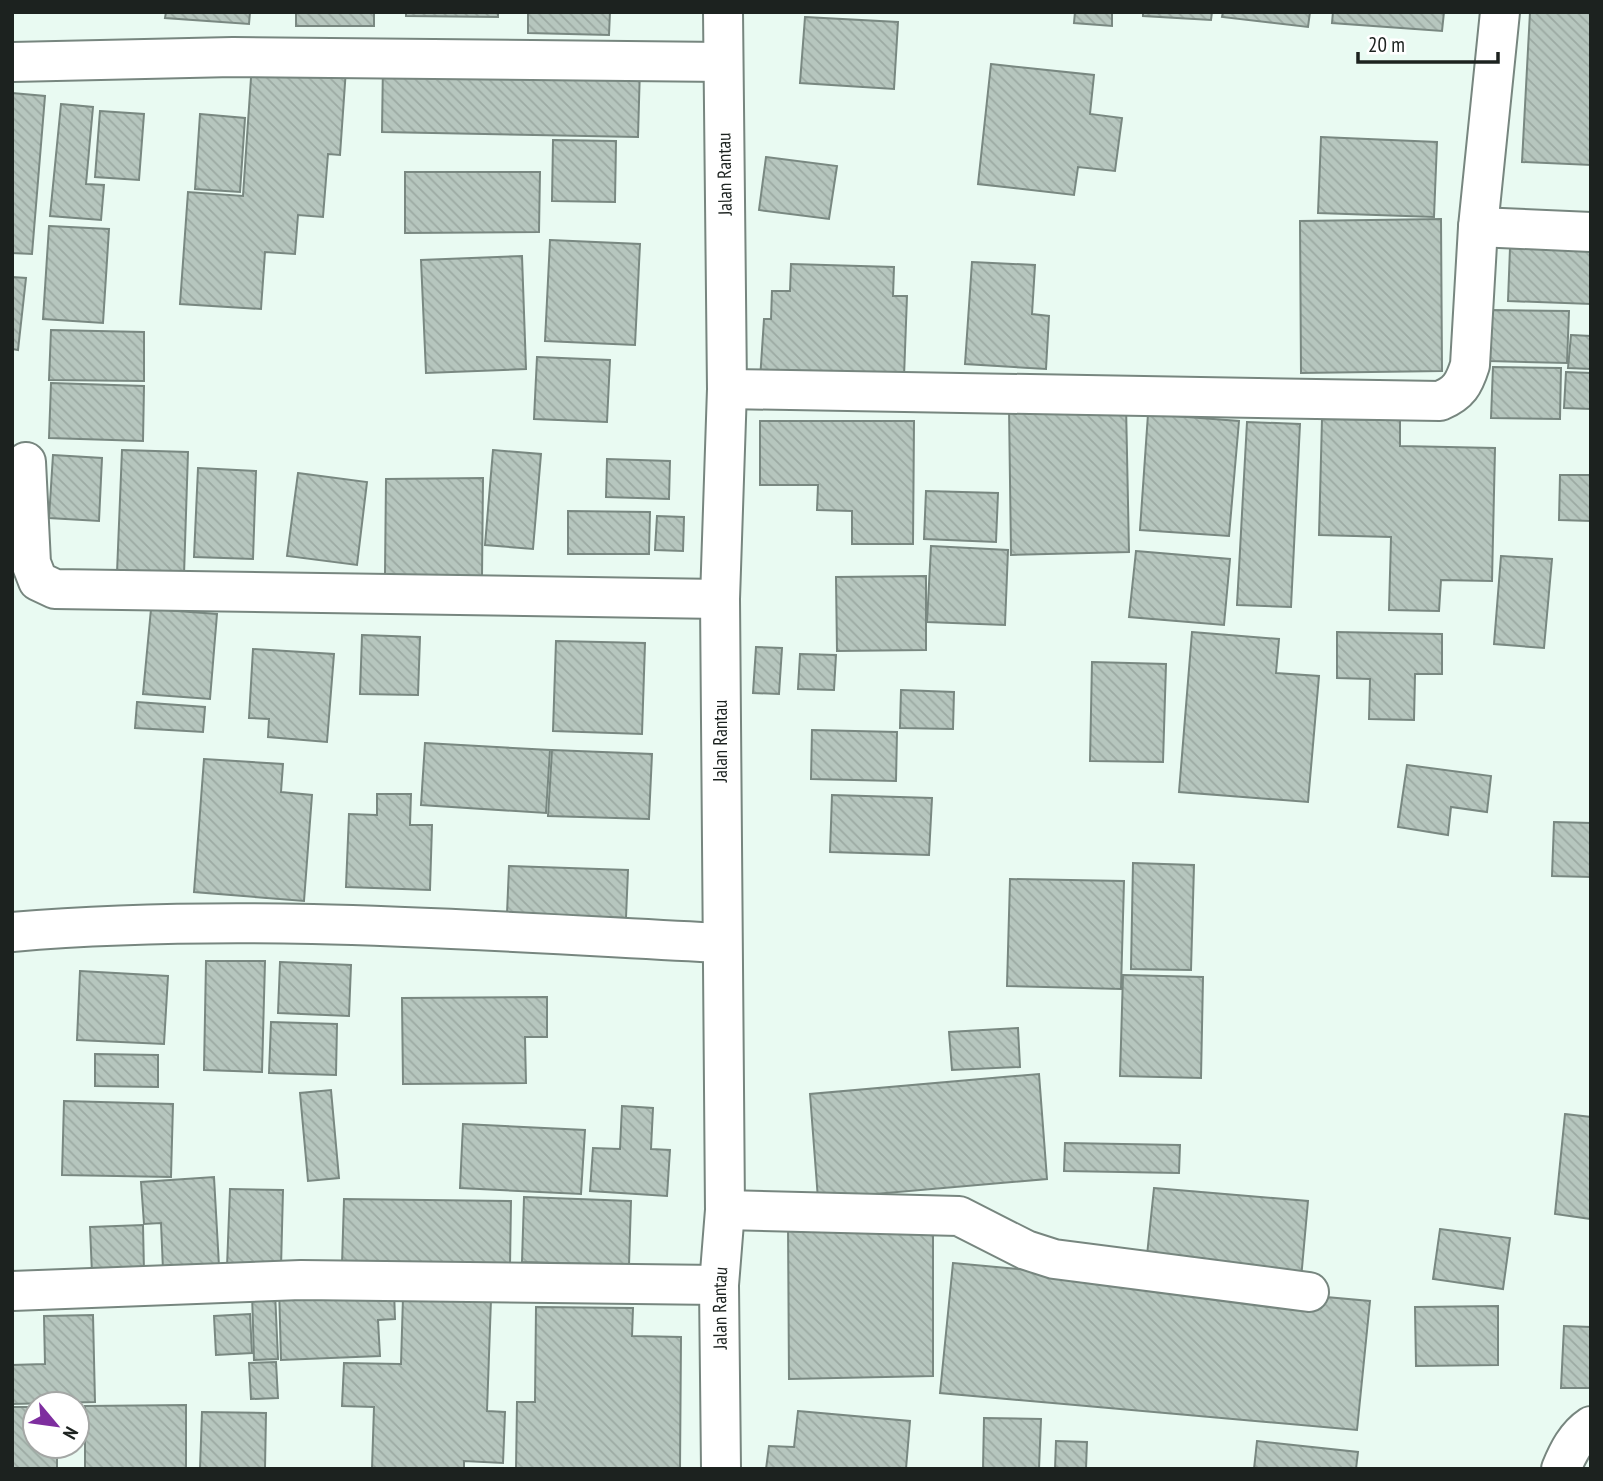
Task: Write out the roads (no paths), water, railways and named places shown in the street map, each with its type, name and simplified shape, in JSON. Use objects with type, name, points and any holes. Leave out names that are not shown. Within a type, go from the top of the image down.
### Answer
[{"type":"street","name":"Jalan Rantau","points":[[721,1469],[719,1285],[725,1210],[720,599],[727,389],[723,12]]},
{"type":"street","points":[[727,389],[1440,401],[1455,395],[1464,385],[1470,365],[1478,227],[1500,12]]},
{"type":"street","points":[[12,62],[233,57],[723,62]]},
{"type":"street","points":[[1478,227],[1591,232]]},
{"type":"street","points":[[26,462],[31,564],[38,581],[55,589],[720,599]]},
{"type":"street","points":[[12,932],[110,924],[400,926],[721,943]]},
{"type":"street","points":[[725,1210],[959,1216],[990,1234],[1054,1259],[1309,1292]]},
{"type":"street","points":[[12,1291],[300,1280],[719,1285]]},
{"type":"street","points":[[1561,1469],[1582,1432],[1591,1426]]}]
